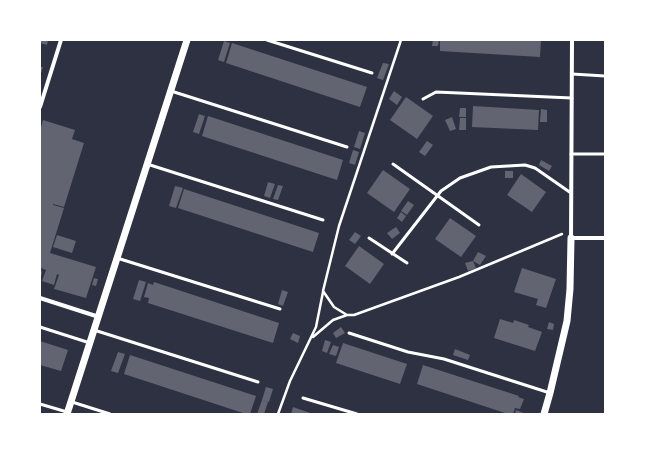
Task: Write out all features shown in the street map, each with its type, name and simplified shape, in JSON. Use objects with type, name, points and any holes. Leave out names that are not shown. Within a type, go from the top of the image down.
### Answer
[{"type":"street","points":[[40,107],[61,40]]},
{"type":"street","points":[[68,413],[187,40]]},
{"type":"street","points":[[544,414],[567,321],[570,290],[572,40]]},
{"type":"street","points":[[571,238],[605,238]]},
{"type":"street","points":[[40,298],[98,317]]},
{"type":"lane","points":[[267,40],[372,73]]},
{"type":"lane","points":[[572,74],[605,76]]},
{"type":"lane","points":[[171,90],[347,147]]},
{"type":"lane","points":[[423,99],[436,92],[572,98]]},
{"type":"lane","points":[[571,154],[605,154]]},
{"type":"lane","points":[[147,164],[323,220]]},
{"type":"lane","points":[[392,164],[479,225]]},
{"type":"lane","points":[[392,254],[441,191],[460,178],[491,167],[526,165],[535,168],[571,193]]},
{"type":"lane","points":[[369,238],[407,263]]},
{"type":"lane","points":[[117,258],[280,309]]},
{"type":"lane","points":[[40,327],[90,343]]},
{"type":"lane","points":[[94,330],[258,382]]},
{"type":"lane","points":[[349,334],[408,352],[444,358],[550,393]]},
{"type":"lane","points":[[303,398],[357,414]]},
{"type":"lane","points":[[71,402],[110,414]]},
{"type":"lane","points":[[40,404],[68,413]]},
{"type":"path","points":[[278,414],[290,380],[316,327],[323,291]]},
{"type":"path","points":[[311,339],[333,320],[348,315]]},
{"type":"building","points":[[40,40],[48,40],[47,45],[40,43]]},
{"type":"building","points":[[433,40],[439,40],[438,46],[432,46]]},
{"type":"building","points":[[440,40],[541,40],[540,57],[440,51]]},
{"type":"building","points":[[224,41],[230,43],[224,62],[218,60]]},
{"type":"building","points":[[232,43],[367,87],[360,107],[226,63]]},
{"type":"building","points":[[383,63],[389,64],[383,80],[377,78]]},
{"type":"building","points":[[40,67],[43,67],[40,76]]},
{"type":"building","points":[[394,91],[402,97],[397,105],[389,99]]},
{"type":"building","points":[[406,97],[433,116],[417,139],[390,120]]},
{"type":"building","points":[[473,106],[539,110],[538,130],[472,127]]},
{"type":"building","points":[[460,108],[466,108],[466,117],[459,117]]},
{"type":"building","points":[[541,109],[547,110],[547,122],[540,122]]},
{"type":"building","points":[[199,114],[205,116],[199,134],[193,132]]},
{"type":"building","points":[[208,116],[343,160],[337,180],[202,136]]},
{"type":"building","points":[[452,117],[456,129],[450,131],[445,120]]},
{"type":"building","points":[[460,118],[466,118],[466,130],[459,130]]},
{"type":"building","points":[[43,120],[75,130],[72,139],[84,143],[64,207],[53,204],[64,208],[50,253],[96,267],[86,298],[54,289],[59,275],[57,274],[54,285],[42,281],[46,270],[41,268],[42,273],[40,280],[40,131]]},
{"type":"building","points":[[359,131],[365,133],[360,149],[354,147]]},
{"type":"building","points":[[427,141],[433,145],[425,156],[419,152]]},
{"type":"building","points":[[353,150],[359,152],[355,165],[349,163]]},
{"type":"building","points":[[541,160],[552,166],[549,171],[539,165]]},
{"type":"building","points":[[383,170],[410,189],[394,212],[367,193]]},
{"type":"building","points":[[505,171],[513,171],[513,178],[505,178]]},
{"type":"building","points":[[521,174],[546,192],[532,212],[507,195]]},
{"type":"building","points":[[268,182],[275,184],[270,198],[264,196]]},
{"type":"building","points":[[278,185],[283,186],[278,200],[273,199]]},
{"type":"building","points":[[175,186],[183,188],[176,208],[169,206]]},
{"type":"building","points":[[184,189],[319,233],[313,252],[178,208]]},
{"type":"building","points":[[408,201],[414,205],[407,215],[401,211]]},
{"type":"building","points":[[401,212],[406,216],[402,222],[397,218]]},
{"type":"building","points":[[450,218],[476,236],[461,257],[435,239]]},
{"type":"building","points":[[396,227],[400,233],[392,239],[387,233]]},
{"type":"building","points":[[355,232],[361,236],[355,244],[349,240]]},
{"type":"building","points":[[57,235],[76,241],[72,253],[53,247]]},
{"type":"building","points":[[359,246],[384,264],[370,284],[345,266]]},
{"type":"building","points":[[478,252],[486,256],[480,265],[473,261]]},
{"type":"building","points":[[473,261],[476,268],[468,271],[465,263]]},
{"type":"building","points":[[522,268],[556,279],[546,308],[536,305],[538,299],[514,292]]},
{"type":"building","points":[[94,278],[98,279],[96,286],[92,285]]},
{"type":"building","points":[[139,280],[146,282],[140,301],[133,299]]},
{"type":"building","points":[[154,282],[279,323],[273,343],[148,303],[149,298],[144,297],[148,283],[153,285]]},
{"type":"building","points":[[282,290],[288,292],[283,306],[278,304]]},
{"type":"building","points":[[500,319],[513,323],[514,320],[529,325],[528,327],[542,332],[535,351],[494,338]]},
{"type":"building","points":[[549,322],[554,324],[553,330],[547,329]]},
{"type":"building","points":[[341,327],[345,333],[336,338],[333,333]]},
{"type":"building","points":[[293,333],[300,336],[298,343],[290,339]]},
{"type":"building","points":[[325,340],[331,342],[327,353],[322,351]]},
{"type":"building","points":[[40,341],[68,350],[61,371],[40,365]]},
{"type":"building","points":[[343,343],[407,364],[400,384],[336,363]]},
{"type":"building","points":[[333,345],[339,347],[336,356],[329,354]]},
{"type":"building","points":[[455,349],[470,355],[468,360],[453,355]]},
{"type":"building","points":[[118,352],[125,354],[118,373],[111,371]]},
{"type":"building","points":[[130,355],[256,396],[250,414],[246,414],[124,374]]},
{"type":"building","points":[[423,365],[519,396],[518,397],[524,399],[520,409],[515,408],[513,414],[508,414],[417,384]]},
{"type":"building","points":[[266,387],[273,389],[269,402],[262,400]]},
{"type":"building","points":[[262,400],[268,402],[264,414],[257,414]]},
{"type":"building","points":[[293,407],[313,414],[291,414]]},
{"type":"building","points":[[516,410],[526,414],[515,414]]}]
